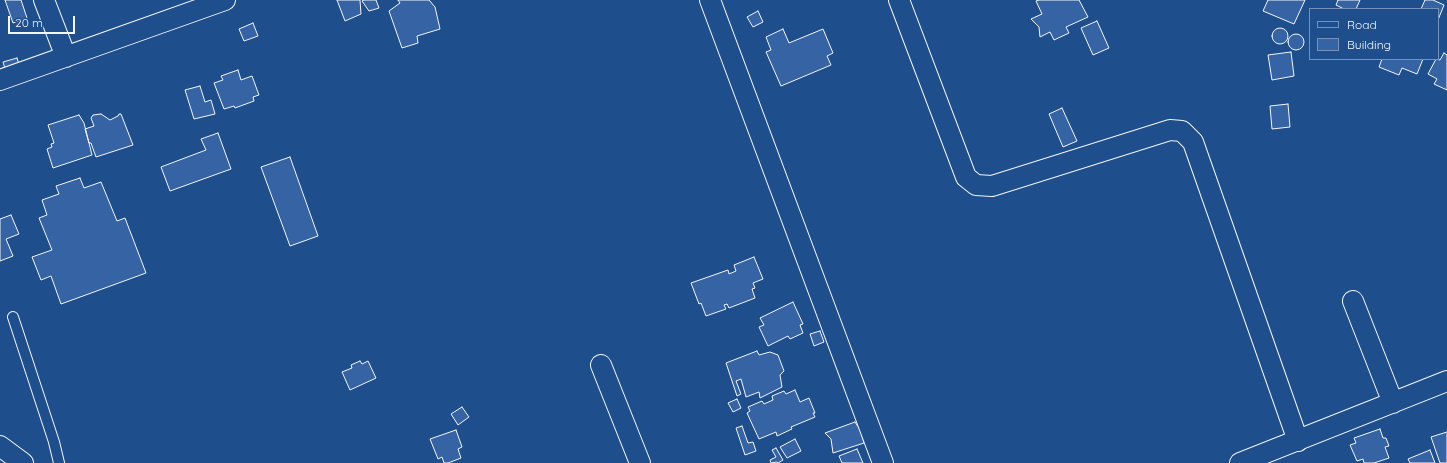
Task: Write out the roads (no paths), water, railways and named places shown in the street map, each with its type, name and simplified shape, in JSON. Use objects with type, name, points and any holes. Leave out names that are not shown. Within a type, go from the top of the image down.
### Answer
[{"type":"street","points":[[44,0],[66,57]]},
{"type":"street","points":[[0,80],[224,0]]},
{"type":"street","points":[[710,0],[883,463]]},
{"type":"street","points":[[898,0],[966,177],[976,185],[992,186],[1170,130],[1182,131],[1193,142],[1298,441]]},
{"type":"street","points":[[1353,301],[1392,403]]},
{"type":"street","points":[[601,365],[640,463]]},
{"type":"street","points":[[1240,463],[1447,381]]},
{"type":"street","points":[[0,446],[23,463]]},
{"type":"lane","points":[[13,317],[54,442],[59,463]]}]
